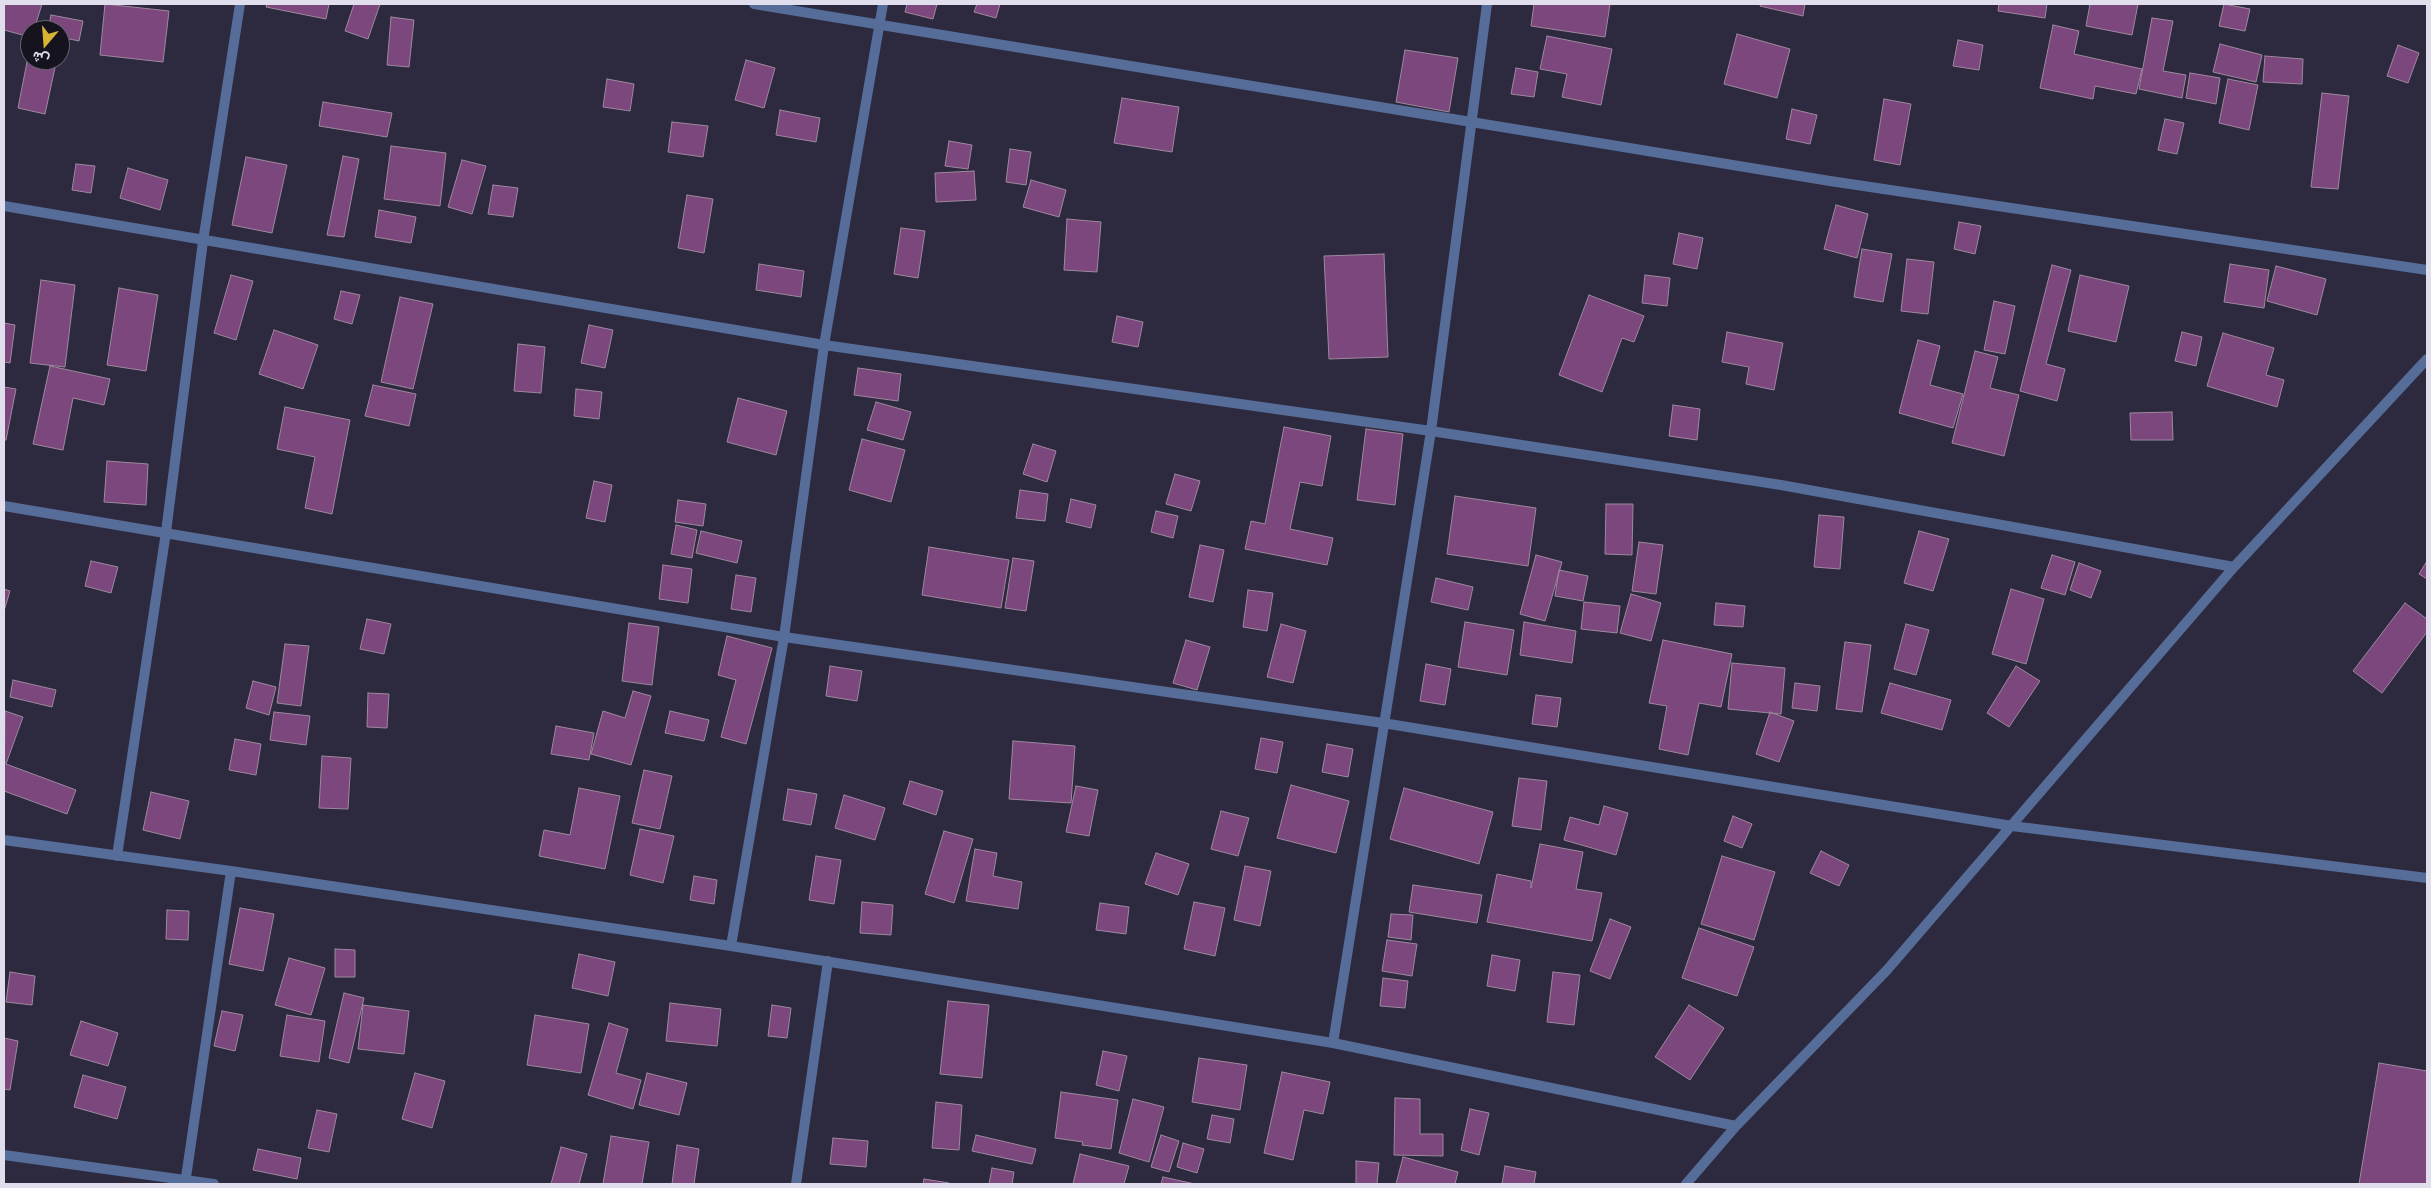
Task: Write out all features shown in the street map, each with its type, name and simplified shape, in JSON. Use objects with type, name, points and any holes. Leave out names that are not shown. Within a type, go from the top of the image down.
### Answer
[{"type":"street","points":[[117,856],[166,532],[203,241],[240,4]]},
{"type":"street","points":[[754,4],[1830,181],[2427,270]]},
{"type":"street","points":[[731,946],[784,638],[824,345],[883,4]]},
{"type":"street","points":[[1333,1043],[1431,431],[1487,4]]},
{"type":"street","points":[[4,206],[824,345],[1431,431],[1781,485],[2234,566]]},
{"type":"street","points":[[1686,1184],[1736,1126],[1887,970],[2234,566],[2427,359]]},
{"type":"street","points":[[4,506],[784,638],[1383,723],[2012,826],[2427,878]]},
{"type":"street","points":[[4,840],[231,871],[731,946],[1333,1043],[1736,1126]]},
{"type":"street","points":[[186,1182],[231,871]]},
{"type":"street","points":[[796,1184],[828,961]]},
{"type":"street","points":[[4,1155],[186,1182],[214,1184]]},
{"type":"building","points":[[4,4],[42,4],[37,20],[20,20],[20,34],[4,30]]},
{"type":"building","points":[[105,4],[169,11],[163,62],[100,55]]},
{"type":"building","points":[[267,4],[329,4],[326,19],[266,7]]},
{"type":"building","points":[[354,4],[380,4],[368,39],[345,31]]},
{"type":"building","points":[[907,4],[937,4],[933,19],[905,12]]},
{"type":"building","points":[[977,4],[1000,4],[996,18],[974,12]]},
{"type":"building","points":[[1534,4],[1610,4],[1605,37],[1531,26]]},
{"type":"building","points":[[1761,4],[1805,4],[1803,16],[1760,6]]},
{"type":"building","points":[[1999,4],[2047,4],[2045,18],[1998,11]]},
{"type":"building","points":[[2090,4],[2138,4],[2132,35],[2086,26]]},
{"type":"building","points":[[2224,4],[2250,9],[2245,31],[2219,26]]},
{"type":"building","points":[[51,15],[83,21],[79,41],[70,39],[70,20],[50,20]]},
{"type":"building","points":[[391,17],[414,20],[409,67],[387,65]]},
{"type":"building","points":[[2152,18],[2173,21],[2163,71],[2186,75],[2182,98],[2139,89]]},
{"type":"building","points":[[2053,25],[2079,31],[2074,54],[2142,69],[2136,94],[2095,86],[2093,99],[2040,88]]},
{"type":"building","points":[[1737,34],[1790,49],[1777,98],[1724,84]]},
{"type":"building","points":[[1547,36],[1612,49],[1601,105],[1562,97],[1567,74],[1540,69]]},
{"type":"building","points":[[1958,40],[1983,45],[1979,70],[1953,66]]},
{"type":"building","points":[[2220,44],[2262,55],[2256,82],[2213,72]]},
{"type":"building","points":[[2398,45],[2419,53],[2408,83],[2387,76]]},
{"type":"building","points":[[1405,50],[1458,58],[1449,112],[1396,102]]},
{"type":"building","points":[[2265,56],[2303,59],[2302,84],[2263,82]]},
{"type":"building","points":[[746,60],[775,68],[764,108],[735,100]]},
{"type":"building","points":[[1516,68],[1538,72],[1534,97],[1511,94]]},
{"type":"building","points":[[25,70],[54,70],[45,114],[18,108]]},
{"type":"building","points":[[2190,73],[2220,78],[2216,104],[2186,98]]},
{"type":"building","points":[[607,79],[634,84],[630,111],[603,107]]},
{"type":"building","points":[[2228,79],[2258,85],[2249,130],[2219,123]]},
{"type":"building","points":[[2322,93],[2349,96],[2338,189],[2311,187]]},
{"type":"building","points":[[1122,98],[1179,107],[1172,152],[1114,143]]},
{"type":"building","points":[[1884,99],[1911,104],[1900,165],[1874,160]]},
{"type":"building","points":[[323,102],[392,113],[387,137],[319,126]]},
{"type":"building","points":[[1792,109],[1817,115],[1810,144],[1786,139]]},
{"type":"building","points":[[780,110],[820,118],[816,142],[776,135]]},
{"type":"building","points":[[2165,119],[2184,123],[2177,154],[2158,150]]},
{"type":"building","points":[[672,122],[708,126],[703,157],[668,152]]},
{"type":"building","points":[[949,141],[972,145],[968,169],[945,166]]},
{"type":"building","points":[[391,146],[446,153],[440,206],[384,199]]},
{"type":"building","points":[[1010,149],[1031,152],[1026,185],[1006,182]]},
{"type":"building","points":[[343,156],[359,159],[344,237],[327,235]]},
{"type":"building","points":[[246,157],[287,165],[272,233],[232,225]]},
{"type":"building","points":[[462,160],[486,166],[472,214],[448,207]]},
{"type":"building","points":[[76,164],[95,166],[91,193],[72,190]]},
{"type":"building","points":[[128,168],[168,180],[160,210],[120,198]]},
{"type":"building","points":[[974,171],[976,200],[936,202],[935,173]]},
{"type":"building","points":[[1031,180],[1066,190],[1059,217],[1023,207]]},
{"type":"building","points":[[493,185],[518,188],[513,217],[488,214]]},
{"type":"building","points":[[687,195],[713,199],[704,253],[678,248]]},
{"type":"building","points":[[1836,205],[1868,214],[1857,258],[1824,249]]},
{"type":"building","points":[[379,210],[416,217],[411,243],[375,237]]},
{"type":"building","points":[[1067,219],[1101,222],[1097,272],[1064,270]]},
{"type":"building","points":[[1959,222],[1981,226],[1975,254],[1954,249]]},
{"type":"building","points":[[901,228],[925,231],[918,278],[894,274]]},
{"type":"building","points":[[1679,233],[1703,238],[1697,269],[1673,264]]},
{"type":"building","points":[[1862,249],[1892,254],[1883,302],[1854,297]]},
{"type":"building","points":[[1384,254],[1388,357],[1329,359],[1324,256]]},
{"type":"building","points":[[1907,259],[1934,262],[1928,314],[1901,311]]},
{"type":"building","points":[[759,264],[804,271],[801,297],[756,290]]},
{"type":"building","points":[[2230,264],[2269,270],[2264,308],[2224,302]]},
{"type":"building","points":[[2052,265],[2071,270],[2046,364],[2065,369],[2057,401],[2020,391]]},
{"type":"building","points":[[2276,266],[2326,279],[2317,315],[2267,301]]},
{"type":"building","points":[[231,275],[253,281],[236,340],[214,333]]},
{"type":"building","points":[[1645,275],[1670,278],[1667,306],[1642,303]]},
{"type":"building","points":[[2080,275],[2129,286],[2116,342],[2068,331]]},
{"type":"building","points":[[41,280],[75,285],[65,367],[30,363]]},
{"type":"building","points":[[119,288],[158,295],[146,371],[107,365]]},
{"type":"building","points":[[341,291],[360,295],[352,324],[334,319]]},
{"type":"building","points":[[1589,295],[1644,316],[1634,342],[1622,338],[1602,392],[1559,375]]},
{"type":"building","points":[[400,297],[433,304],[413,389],[381,382]]},
{"type":"building","points":[[1994,301],[2015,306],[2005,354],[1984,350]]},
{"type":"building","points":[[1117,316],[1143,322],[1138,347],[1112,342]]},
{"type":"building","points":[[4,323],[15,325],[10,363],[4,362]]},
{"type":"building","points":[[589,325],[613,330],[605,368],[581,363]]},
{"type":"building","points":[[274,330],[318,345],[303,389],[259,374]]},
{"type":"building","points":[[1727,332],[1783,343],[1774,390],[1746,384],[1749,367],[1722,362]]},
{"type":"building","points":[[2182,332],[2202,337],[2196,366],[2175,361]]},
{"type":"building","points":[[2223,333],[2274,348],[2266,375],[2284,380],[2277,407],[2207,386]]},
{"type":"building","points":[[1918,340],[1940,346],[1930,385],[1963,394],[1953,428],[1899,413]]},
{"type":"building","points":[[518,344],[545,347],[541,393],[514,391]]},
{"type":"building","points":[[1975,351],[1998,357],[1990,388],[2019,395],[2004,456],[1952,443]]},
{"type":"building","points":[[50,366],[110,379],[104,405],[73,398],[63,450],[33,444]]},
{"type":"building","points":[[858,368],[901,374],[898,401],[854,395]]},
{"type":"building","points":[[373,385],[416,394],[409,426],[365,416]]},
{"type":"building","points":[[4,387],[16,389],[6,440],[4,440]]},
{"type":"building","points":[[576,389],[602,392],[599,419],[574,416]]},
{"type":"building","points":[[738,398],[787,411],[776,455],[727,442]]},
{"type":"building","points":[[876,402],[911,412],[903,440],[867,430]]},
{"type":"building","points":[[1673,405],[1700,409],[1697,440],[1669,436]]},
{"type":"building","points":[[285,407],[350,420],[332,514],[305,508],[315,457],[277,449]]},
{"type":"building","points":[[2172,412],[2173,440],[2131,440],[2130,413]]},
{"type":"building","points":[[1284,427],[1331,436],[1322,486],[1300,482],[1290,529],[1333,538],[1327,565],[1245,549],[1251,521],[1265,524]]},
{"type":"building","points":[[1366,429],[1403,434],[1395,505],[1357,500]]},
{"type":"building","points":[[862,439],[905,450],[891,502],[849,490]]},
{"type":"building","points":[[1033,444],[1056,451],[1047,482],[1023,474]]},
{"type":"building","points":[[107,461],[148,464],[146,505],[104,502]]},
{"type":"building","points":[[1175,474],[1200,481],[1191,511],[1166,504]]},
{"type":"building","points":[[594,481],[612,485],[605,522],[586,518]]},
{"type":"building","points":[[1020,490],[1048,494],[1045,521],[1016,518]]},
{"type":"building","points":[[1455,496],[1536,508],[1528,566],[1447,554]]},
{"type":"building","points":[[1071,499],[1096,505],[1091,528],[1066,522]]},
{"type":"building","points":[[678,500],[706,504],[703,526],[675,522]]},
{"type":"building","points":[[1606,504],[1633,504],[1632,555],[1605,554]]},
{"type":"building","points":[[1156,511],[1178,516],[1173,538],[1151,532]]},
{"type":"building","points":[[1819,515],[1844,517],[1840,569],[1814,567]]},
{"type":"building","points":[[676,525],[697,530],[692,558],[671,554]]},
{"type":"building","points":[[701,531],[742,541],[737,563],[696,553]]},
{"type":"building","points":[[1919,531],[1949,539],[1933,591],[1904,583]]},
{"type":"building","points":[[1639,542],[1663,545],[1656,594],[1632,591]]},
{"type":"building","points":[[1200,545],[1224,550],[1213,602],[1189,597]]},
{"type":"building","points":[[929,547],[1009,560],[1001,608],[922,595]]},
{"type":"building","points":[[1536,555],[1562,562],[1545,621],[1520,614]]},
{"type":"building","points":[[2052,555],[2075,562],[2065,595],[2041,588]]},
{"type":"building","points":[[1013,558],[1034,561],[1026,611],[1005,608]]},
{"type":"building","points":[[91,561],[118,567],[111,593],[85,586]]},
{"type":"building","points":[[2427,561],[2427,579],[2419,574]]},
{"type":"building","points":[[2079,563],[2101,571],[2091,598],[2070,590]]},
{"type":"building","points":[[663,565],[692,569],[688,603],[659,599]]},
{"type":"building","points":[[1559,570],[1588,576],[1583,601],[1555,596]]},
{"type":"building","points":[[736,575],[756,578],[751,612],[731,609]]},
{"type":"building","points":[[1436,578],[1473,587],[1468,610],[1431,602]]},
{"type":"building","points":[[4,589],[10,591],[4,611]]},
{"type":"building","points":[[2011,589],[2044,599],[2026,664],[1992,654]]},
{"type":"building","points":[[1248,590],[1273,593],[1267,631],[1243,627]]},
{"type":"building","points":[[1631,594],[1661,603],[1651,641],[1620,633]]},
{"type":"building","points":[[1584,602],[1620,606],[1617,633],[1581,629]]},
{"type":"building","points":[[1716,603],[1745,606],[1743,627],[1714,625]]},
{"type":"building","points":[[2405,603],[2427,619],[2427,632],[2382,693],[2353,671]]},
{"type":"building","points":[[367,619],[391,624],[384,654],[360,649]]},
{"type":"building","points":[[1465,622],[1514,630],[1507,675],[1458,667]]},
{"type":"building","points":[[1524,622],[1576,631],[1572,663],[1520,655]]},
{"type":"building","points":[[629,623],[659,627],[652,685],[622,681]]},
{"type":"building","points":[[1281,624],[1306,631],[1293,683],[1267,677]]},
{"type":"building","points":[[1906,624],[1929,630],[1916,675],[1894,669]]},
{"type":"building","points":[[727,636],[772,648],[746,744],[721,737],[736,680],[718,675]]},
{"type":"building","points":[[1186,640],[1210,647],[1197,690],[1173,683]]},
{"type":"building","points":[[1663,640],[1732,654],[1721,707],[1699,703],[1688,755],[1659,749],[1667,706],[1649,703]]},
{"type":"building","points":[[1845,642],[1871,645],[1862,712],[1836,709]]},
{"type":"building","points":[[285,644],[309,646],[301,706],[277,703]]},
{"type":"building","points":[[1732,663],[1785,668],[1781,714],[1728,709]]},
{"type":"building","points":[[1426,664],[1451,669],[1445,705],[1420,701]]},
{"type":"building","points":[[830,666],[862,671],[857,701],[826,696]]},
{"type":"building","points":[[2016,666],[2040,681],[2009,727],[1987,713]]},
{"type":"building","points":[[13,680],[56,690],[52,707],[10,697]]},
{"type":"building","points":[[253,681],[276,687],[269,715],[246,708]]},
{"type":"building","points":[[1795,683],[1820,686],[1817,711],[1792,708]]},
{"type":"building","points":[[1890,683],[1951,700],[1942,730],[1881,713]]},
{"type":"building","points":[[633,691],[651,696],[631,765],[591,754],[603,711],[625,718]]},
{"type":"building","points":[[368,693],[389,694],[387,728],[367,727]]},
{"type":"building","points":[[1536,695],[1561,698],[1557,727],[1532,724]]},
{"type":"building","points":[[5,711],[23,717],[6,764],[76,790],[67,814],[4,791]]},
{"type":"building","points":[[670,711],[709,720],[704,741],[665,733]]},
{"type":"building","points":[[274,712],[310,716],[306,745],[270,740]]},
{"type":"building","points":[[1770,712],[1794,721],[1779,762],[1756,754]]},
{"type":"building","points":[[556,726],[594,733],[589,760],[551,754]]},
{"type":"building","points":[[1261,738],[1283,742],[1277,773],[1255,769]]},
{"type":"building","points":[[235,739],[261,744],[256,775],[229,770]]},
{"type":"building","points":[[1013,741],[1075,746],[1071,803],[1009,799]]},
{"type":"building","points":[[1327,744],[1353,749],[1348,777],[1322,772]]},
{"type":"building","points":[[322,756],[351,758],[348,809],[319,808]]},
{"type":"building","points":[[644,770],[672,776],[660,829],[632,823]]},
{"type":"building","points":[[1519,778],[1547,781],[1541,830],[1512,826]]},
{"type":"building","points":[[910,781],[943,791],[936,815],[903,804]]},
{"type":"building","points":[[1291,785],[1349,801],[1336,853],[1277,838]]},
{"type":"building","points":[[1076,786],[1098,790],[1089,836],[1066,832]]},
{"type":"building","points":[[579,788],[620,796],[605,869],[539,856],[544,830],[570,835]]},
{"type":"building","points":[[1404,788],[1493,812],[1479,864],[1390,839]]},
{"type":"building","points":[[788,789],[817,794],[811,825],[783,820]]},
{"type":"building","points":[[151,792],[189,801],[180,839],[143,830]]},
{"type":"building","points":[[844,795],[885,808],[875,840],[835,828]]},
{"type":"building","points":[[1604,806],[1628,813],[1616,855],[1564,840],[1570,817],[1599,825]]},
{"type":"building","points":[[1221,811],[1249,818],[1238,856],[1211,849]]},
{"type":"building","points":[[1733,816],[1752,824],[1742,848],[1724,841]]},
{"type":"building","points":[[640,829],[674,836],[663,883],[630,875]]},
{"type":"building","points":[[944,831],[973,839],[954,903],[925,894]]},
{"type":"building","points":[[1540,844],[1583,852],[1576,889],[1602,893],[1592,941],[1487,922],[1497,874],[1531,881],[1531,888]]},
{"type":"building","points":[[975,849],[997,853],[993,876],[1022,882],[1018,909],[966,901]]},
{"type":"building","points":[[1821,851],[1849,865],[1839,886],[1810,873]]},
{"type":"building","points":[[1156,853],[1189,864],[1178,895],[1145,884]]},
{"type":"building","points":[[816,856],[841,860],[834,904],[809,900]]},
{"type":"building","points":[[1722,856],[1775,872],[1754,940],[1701,924]]},
{"type":"building","points":[[1245,866],[1271,871],[1260,926],[1234,920]]},
{"type":"building","points":[[694,876],[717,880],[714,904],[690,900]]},
{"type":"building","points":[[1413,885],[1482,895],[1477,923],[1409,912]]},
{"type":"building","points":[[862,902],[893,905],[891,935],[860,933]]},
{"type":"building","points":[[1194,902],[1225,908],[1215,956],[1184,949]]},
{"type":"building","points":[[1100,903],[1129,907],[1126,934],[1096,930]]},
{"type":"building","points":[[240,908],[274,914],[263,971],[229,964]]},
{"type":"building","points":[[167,910],[189,911],[188,940],[166,939]]},
{"type":"building","points":[[1391,914],[1413,915],[1411,940],[1388,937]]},
{"type":"building","points":[[1610,919],[1631,927],[1610,979],[1590,971]]},
{"type":"building","points":[[1699,928],[1754,947],[1737,996],[1682,978]]},
{"type":"building","points":[[1387,940],[1417,944],[1412,976],[1382,971]]},
{"type":"building","points":[[335,949],[355,950],[355,977],[335,977]]},
{"type":"building","points":[[579,954],[615,962],[608,996],[572,988]]},
{"type":"building","points":[[1492,955],[1520,960],[1515,991],[1487,986]]},
{"type":"building","points":[[289,958],[325,968],[311,1015],[275,1005]]},
{"type":"building","points":[[10,972],[35,976],[32,1005],[6,1002]]},
{"type":"building","points":[[1553,972],[1580,975],[1574,1025],[1547,1022]]},
{"type":"building","points":[[1383,978],[1408,981],[1405,1008],[1380,1006]]},
{"type":"building","points":[[344,993],[364,998],[349,1063],[329,1058]]},
{"type":"building","points":[[948,1001],[989,1005],[982,1078],[940,1074]]},
{"type":"building","points":[[670,1003],[721,1009],[717,1046],[666,1041]]},
{"type":"building","points":[[363,1005],[409,1011],[404,1054],[358,1049]]},
{"type":"building","points":[[772,1005],[791,1008],[787,1038],[768,1036]]},
{"type":"building","points":[[1689,1005],[1724,1028],[1690,1080],[1655,1057]]},
{"type":"building","points":[[222,1011],[243,1015],[235,1051],[214,1046]]},
{"type":"building","points":[[287,1015],[325,1021],[319,1062],[280,1056]]},
{"type":"building","points":[[535,1015],[589,1024],[581,1073],[527,1065]]},
{"type":"building","points":[[81,1021],[118,1033],[108,1066],[70,1055]]},
{"type":"building","points":[[609,1023],[628,1029],[616,1073],[641,1080],[633,1109],[588,1095]]},
{"type":"building","points":[[4,1038],[18,1041],[10,1090],[4,1089]]},
{"type":"building","points":[[1103,1051],[1127,1056],[1119,1091],[1096,1085]]},
{"type":"building","points":[[1199,1058],[1247,1065],[1240,1110],[1192,1102]]},
{"type":"building","points":[[2379,1063],[2427,1071],[2427,1184],[2359,1184]]},
{"type":"building","points":[[1282,1072],[1330,1082],[1323,1114],[1304,1110],[1293,1160],[1264,1153]]},
{"type":"building","points":[[415,1073],[445,1081],[432,1128],[402,1119]]},
{"type":"building","points":[[647,1073],[687,1083],[679,1115],[639,1105]]},
{"type":"building","points":[[83,1075],[126,1087],[117,1119],[74,1107]]},
{"type":"building","points":[[1061,1092],[1118,1100],[1111,1149],[1082,1145],[1083,1142],[1055,1138]]},
{"type":"building","points":[[1395,1098],[1420,1099],[1420,1134],[1443,1134],[1443,1156],[1394,1155]]},
{"type":"building","points":[[1133,1099],[1164,1107],[1149,1162],[1119,1153]]},
{"type":"building","points":[[936,1102],[962,1105],[959,1150],[932,1148]]},
{"type":"building","points":[[1470,1109],[1489,1113],[1479,1155],[1461,1150]]},
{"type":"building","points":[[317,1110],[337,1114],[329,1152],[308,1148]]},
{"type":"building","points":[[1212,1115],[1234,1119],[1230,1143],[1207,1139]]},
{"type":"building","points":[[976,1135],[1036,1149],[1032,1164],[972,1151]]},
{"type":"building","points":[[1161,1135],[1179,1141],[1169,1172],[1151,1167]]},
{"type":"building","points":[[611,1136],[649,1142],[642,1184],[603,1184]]},
{"type":"building","points":[[833,1138],[868,1141],[866,1167],[830,1164]]},
{"type":"building","points":[[1183,1143],[1204,1149],[1197,1173],[1177,1167]]},
{"type":"building","points":[[677,1145],[699,1149],[694,1184],[672,1184]]},
{"type":"building","points":[[561,1147],[587,1154],[579,1184],[551,1184]]},
{"type":"building","points":[[258,1149],[301,1158],[297,1179],[253,1170]]},
{"type":"building","points":[[1080,1154],[1129,1166],[1124,1184],[1073,1184]]},
{"type":"building","points":[[1403,1157],[1458,1172],[1455,1184],[1396,1184]]},
{"type":"building","points":[[1356,1161],[1379,1163],[1377,1184],[1356,1184]]},
{"type":"building","points":[[1505,1166],[1536,1172],[1534,1184],[1502,1184]]},
{"type":"building","points":[[992,1168],[1014,1172],[1012,1184],[989,1184]]},
{"type":"building","points":[[1163,1177],[1195,1184],[1161,1184]]},
{"type":"building","points":[[924,1179],[949,1183],[923,1184]]}]
